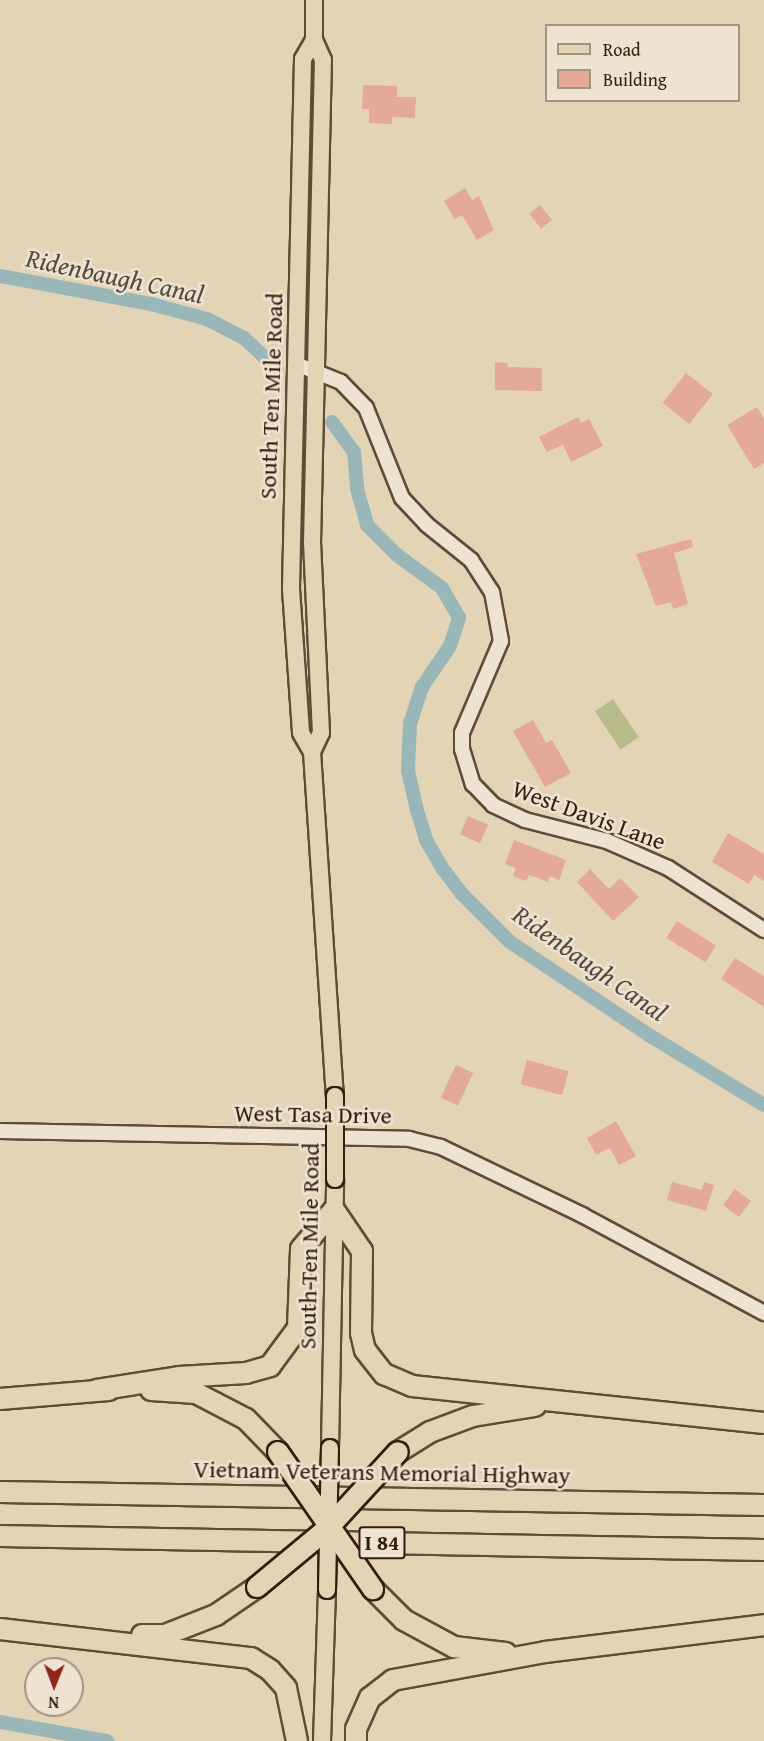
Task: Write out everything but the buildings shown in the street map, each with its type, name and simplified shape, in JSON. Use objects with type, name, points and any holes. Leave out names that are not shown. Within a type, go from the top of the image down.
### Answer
[{"type":"highway","points":[[0,1399],[97,1390],[179,1377],[246,1373],[270,1366],[298,1328],[301,1249],[334,1210],[362,1251],[361,1333],[365,1350],[384,1374],[412,1386],[583,1406],[764,1423]]},
{"type":"highway","points":[[97,1390],[196,1393],[246,1419],[278,1452],[328,1528],[373,1589],[404,1620],[454,1647],[496,1653],[544,1652]]},
{"type":"highway","points":[[74,1635],[165,1635],[216,1615],[257,1587],[328,1528],[398,1452],[430,1432],[473,1416],[522,1406],[583,1406]]},
{"type":"highway","name":"Vietnam Veterans Memorial Highway","points":[[0,1492],[764,1505]]},
{"type":"highway","name":"I 84","points":[[0,1536],[764,1550]]},
{"type":"highway","points":[[356,1741],[356,1729],[370,1698],[393,1680],[544,1652],[764,1625]]},
{"type":"highway","points":[[0,1629],[74,1635],[251,1658],[270,1670],[286,1688],[297,1741]]},
{"type":"main road","name":"South Ten Mile Road","points":[[312,752],[321,733],[312,591],[323,60],[314,40],[314,0]]},
{"type":"main road","name":"South Ten Mile Road","points":[[314,40],[303,59],[295,400],[293,619],[301,733],[312,752],[335,1096],[330,1448],[322,1741]]},
{"type":"main road","points":[[301,176],[321,177]]},
{"type":"street","name":"West Davis Lane","points":[[296,368],[341,382],[366,408],[402,498],[426,524],[471,560],[492,592],[501,641],[462,733],[462,749],[473,784],[493,805],[525,819],[607,841],[668,868],[764,930]]},
{"type":"street","name":"West Tasa Drive","points":[[0,1131],[409,1139],[449,1151],[582,1215],[764,1313]]},
{"type":"green space","points":[[613,699],[639,737],[620,749],[595,711]]},
{"type":"waterway","name":"Ridenbaugh Canal","points":[[0,276],[151,304],[207,319],[244,338],[277,369]]},
{"type":"waterway","name":"Ridenbaugh Canal","points":[[332,422],[354,452],[357,489],[367,525],[397,555],[442,588],[459,618],[450,646],[422,687],[410,723],[408,771],[426,840],[443,869],[461,893],[510,942],[652,1037],[764,1105]]},
{"type":"waterway","points":[[0,1722],[107,1741]]}]
